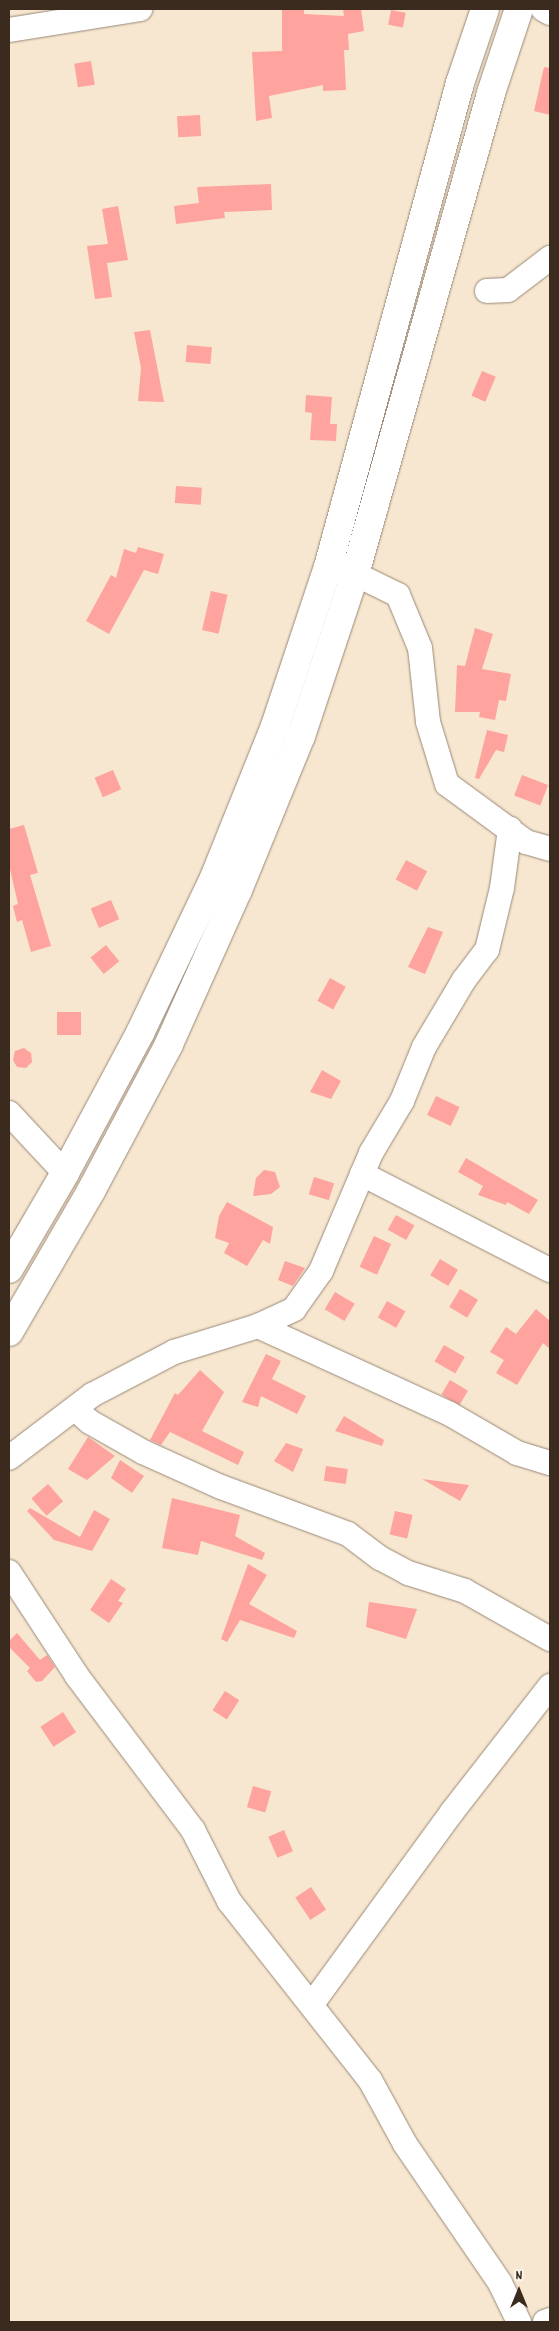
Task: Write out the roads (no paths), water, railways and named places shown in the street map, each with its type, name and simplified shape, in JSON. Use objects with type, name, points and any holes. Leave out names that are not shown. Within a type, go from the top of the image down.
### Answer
[{"type":"main road","points":[[9,1269],[65,1173],[141,1031],[214,878],[275,726],[328,567],[460,83],[485,9]]},
{"type":"main road","points":[[9,1332],[91,1191],[169,1044],[238,890],[300,736],[355,574],[491,93],[519,9]]},
{"type":"street","points":[[9,30],[140,9]]},
{"type":"street","points":[[542,9],[550,13]]},
{"type":"street","points":[[487,292],[508,290],[550,258]]},
{"type":"street","points":[[328,567],[355,574],[398,595],[420,648],[428,722],[447,784],[526,842],[550,849]]},
{"type":"street","points":[[9,1458],[92,1395],[174,1352],[258,1326],[294,1309],[321,1271],[362,1174],[402,1100],[424,1047],[464,980],[486,950],[502,888],[510,829]]},
{"type":"street","points":[[9,1113],[65,1173]]},
{"type":"street","points":[[362,1174],[550,1270]]},
{"type":"street","points":[[258,1326],[450,1414],[517,1453],[550,1463]]},
{"type":"street","points":[[75,1409],[90,1422],[143,1452],[221,1487],[348,1534],[380,1558],[408,1573],[465,1591],[550,1639]]},
{"type":"street","points":[[9,1572],[77,1676],[193,1830],[229,1901],[370,2080],[405,2144],[500,2283],[519,2322]]},
{"type":"street","points":[[312,2004],[452,1812],[550,1686]]},
{"type":"street","points":[[544,2322],[550,2320]]}]
